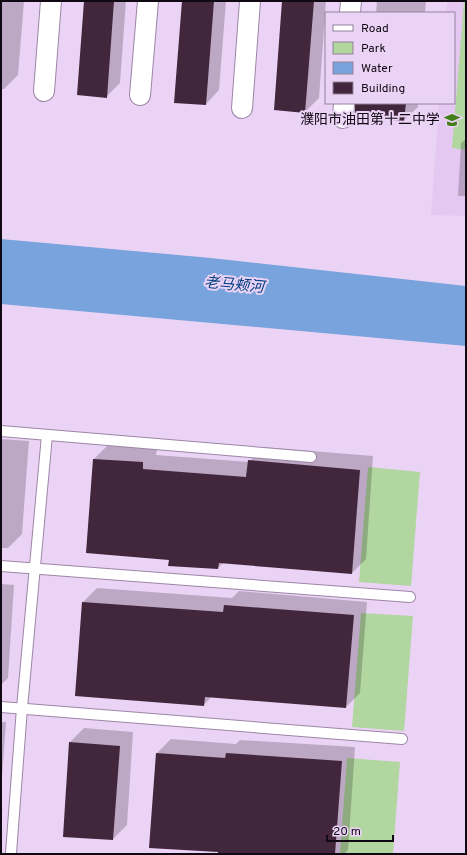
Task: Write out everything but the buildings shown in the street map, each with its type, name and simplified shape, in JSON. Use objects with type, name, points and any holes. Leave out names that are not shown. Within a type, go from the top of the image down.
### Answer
[{"type":"street","points":[[44,91],[52,1]]},
{"type":"street","points":[[140,95],[148,1]]},
{"type":"street","points":[[242,108],[250,1]]},
{"type":"street","points":[[350,1],[350,12]]},
{"type":"lane","points":[[1,431],[311,457]]},
{"type":"lane","points":[[11,854],[22,708],[36,569],[47,435]]},
{"type":"lane","points":[[1,566],[410,597]]},
{"type":"lane","points":[[1,706],[402,740]]},
{"type":"lane","points":[[1,853],[17,854]]},
{"type":"shaded area","name":"濮阳市油田第十二中学","points":[[447,1],[466,1],[466,216],[431,215],[439,104],[455,104],[455,12],[446,12]]},
{"type":"green space","points":[[464,1],[466,1],[466,150],[452,148]]},
{"type":"green space","points":[[368,467],[420,472],[411,586],[359,582]]},
{"type":"green space","points":[[361,613],[413,616],[404,731],[352,727]]},
{"type":"green space","points":[[347,758],[400,762],[393,854],[340,854]]},
{"type":"water","name":"老马颊河","points":[[1,239],[211,258],[466,286],[466,346],[1,304]]},
{"type":"place","name":"濮阳市油田第十二中学","points":[[452,120]]}]
